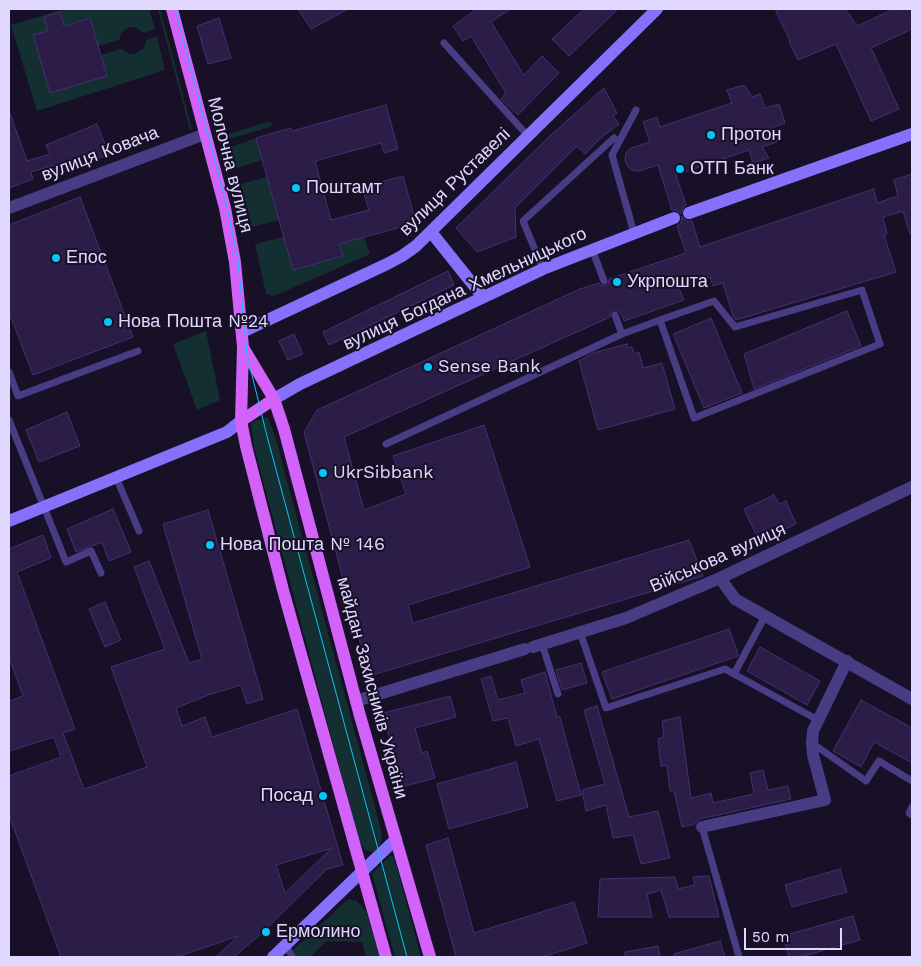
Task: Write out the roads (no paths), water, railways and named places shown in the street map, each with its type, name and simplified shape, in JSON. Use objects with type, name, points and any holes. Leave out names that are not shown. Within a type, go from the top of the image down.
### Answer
[{"type":"main road","name":"Молочна вулиця","points":[[172,9],[225,208],[235,262],[242,332]]},
{"type":"main road","name":"майдан Захисників України","points":[[242,332],[242,421],[246,446],[283,590],[386,957]]},
{"type":"main road","name":"майдан Захисників України","points":[[243,347],[274,399],[284,430],[356,701],[430,957]]},
{"type":"main road","points":[[242,421],[255,410],[274,399]]},
{"type":"street","name":"вулиця Руставелі","points":[[242,332],[402,256],[431,232],[657,9]]},
{"type":"street","name":"вулиця Ковача","points":[[9,208],[205,134]]},
{"type":"street","points":[[689,213],[912,134]]},
{"type":"street","name":"вулиця Богдана Хмельницького","points":[[274,399],[300,384],[543,269],[674,218]]},
{"type":"street","points":[[431,232],[483,297]]},
{"type":"street","points":[[9,521],[227,432],[242,421]]},
{"type":"street","name":"Військова вулиця","points":[[356,701],[626,618],[720,578],[912,487]]},
{"type":"street","points":[[720,578],[735,599],[912,699]]},
{"type":"street","points":[[702,827],[825,800],[815,766],[812,743],[818,720],[847,661]]},
{"type":"street","points":[[273,957],[396,839]]},
{"type":"lane","points":[[444,43],[528,136]]},
{"type":"lane","points":[[634,233],[612,156],[636,110]]},
{"type":"lane","points":[[543,269],[523,221],[614,138]]},
{"type":"lane","points":[[592,249],[604,281]]},
{"type":"lane","points":[[386,444],[622,334],[660,320],[714,301],[735,327],[862,290],[880,344],[694,418],[660,320]]},
{"type":"lane","points":[[615,315],[622,334]]},
{"type":"lane","points":[[9,372],[18,396],[138,351]]},
{"type":"lane","points":[[9,420],[66,562],[91,552],[101,572]]},
{"type":"lane","points":[[116,477],[139,531]]},
{"type":"lane","points":[[734,674],[765,616]]},
{"type":"lane","points":[[580,632],[606,708],[725,669],[818,720]]},
{"type":"lane","points":[[533,647],[558,694]]},
{"type":"lane","points":[[812,743],[866,781],[879,761],[912,781]]},
{"type":"lane","points":[[912,807],[909,813],[912,815]]},
{"type":"lane","points":[[702,827],[739,957]]},
{"type":"lane","points":[[286,945],[292,957]]},
{"type":"tram line","points":[[175,9],[227,207],[238,261],[247,355],[407,957]]},
{"type":"place","name":"Протон","points":[[711,135]]},
{"type":"place","name":"ОТП Банк","points":[[680,169]]},
{"type":"place","name":"Поштамт","points":[[296,188]]},
{"type":"place","name":"Епос","points":[[56,258]]},
{"type":"place","name":"Укрпошта","points":[[617,282]]},
{"type":"place","name":"Нова Пошта №24","points":[[108,322]]},
{"type":"place","name":"Sense Bank","points":[[428,367]]},
{"type":"place","name":"UkrSibbank","points":[[323,473]]},
{"type":"place","name":"Нова Пошта № 146","points":[[210,545]]},
{"type":"place","name":"Посад","points":[[323,796]]},
{"type":"place","name":"Ермолино","points":[[266,932]]}]
